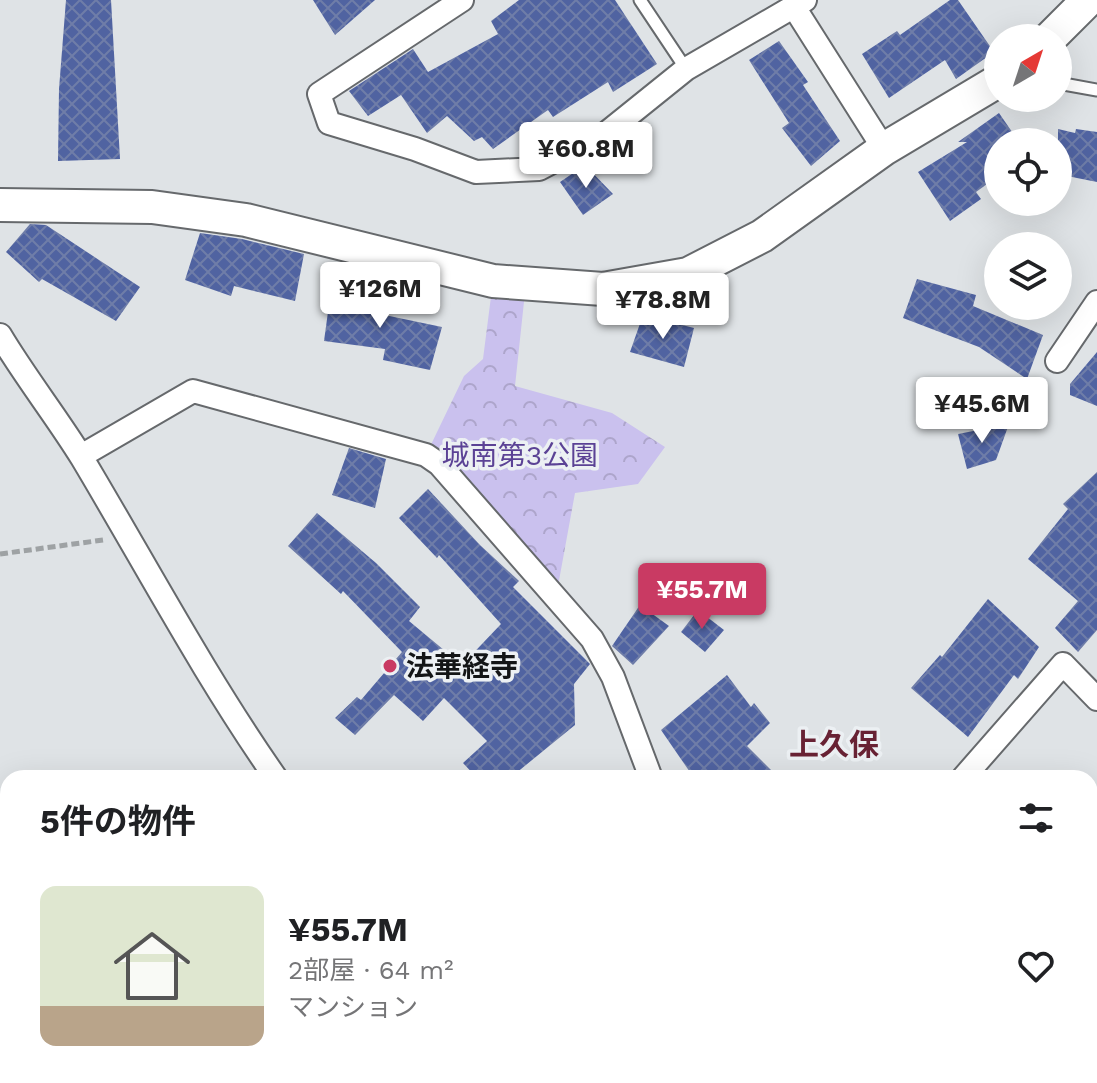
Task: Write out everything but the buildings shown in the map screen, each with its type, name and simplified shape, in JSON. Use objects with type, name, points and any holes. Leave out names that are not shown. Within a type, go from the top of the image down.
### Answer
[{"type":"street","points":[[462,0],[319,94],[329,123],[415,149],[476,172],[539,169],[604,135],[686,69],[800,4],[884,149]]},
{"type":"street","points":[[1064,24],[1088,0]]},
{"type":"street","points":[[0,205],[152,207],[246,220],[493,281],[603,289],[688,274],[762,236],[884,149],[984,89]]},
{"type":"street","points":[[1057,361],[1097,302]]},
{"type":"street","points":[[0,335],[81,456],[236,722],[270,770]]},
{"type":"street","points":[[81,456],[193,391],[426,455],[439,464],[592,639],[613,677],[648,770]]},
{"type":"street","points":[[970,770],[1063,664],[1097,699]]},
{"type":"lane","points":[[640,0],[686,69]]},
{"type":"lane","points":[[1072,86],[1097,90]]},
{"type":"path","points":[[0,554],[127,537]]},
{"type":"green space","name":"城南第3公園","points":[[493,281],[526,283],[515,386],[612,413],[665,447],[638,484],[575,493],[556,597],[426,455],[464,376],[483,359]]},
{"type":"place","name":"法華経寺","points":[[390,666]]},
{"type":"district","name":"上久保","points":[[834,745]]}]
